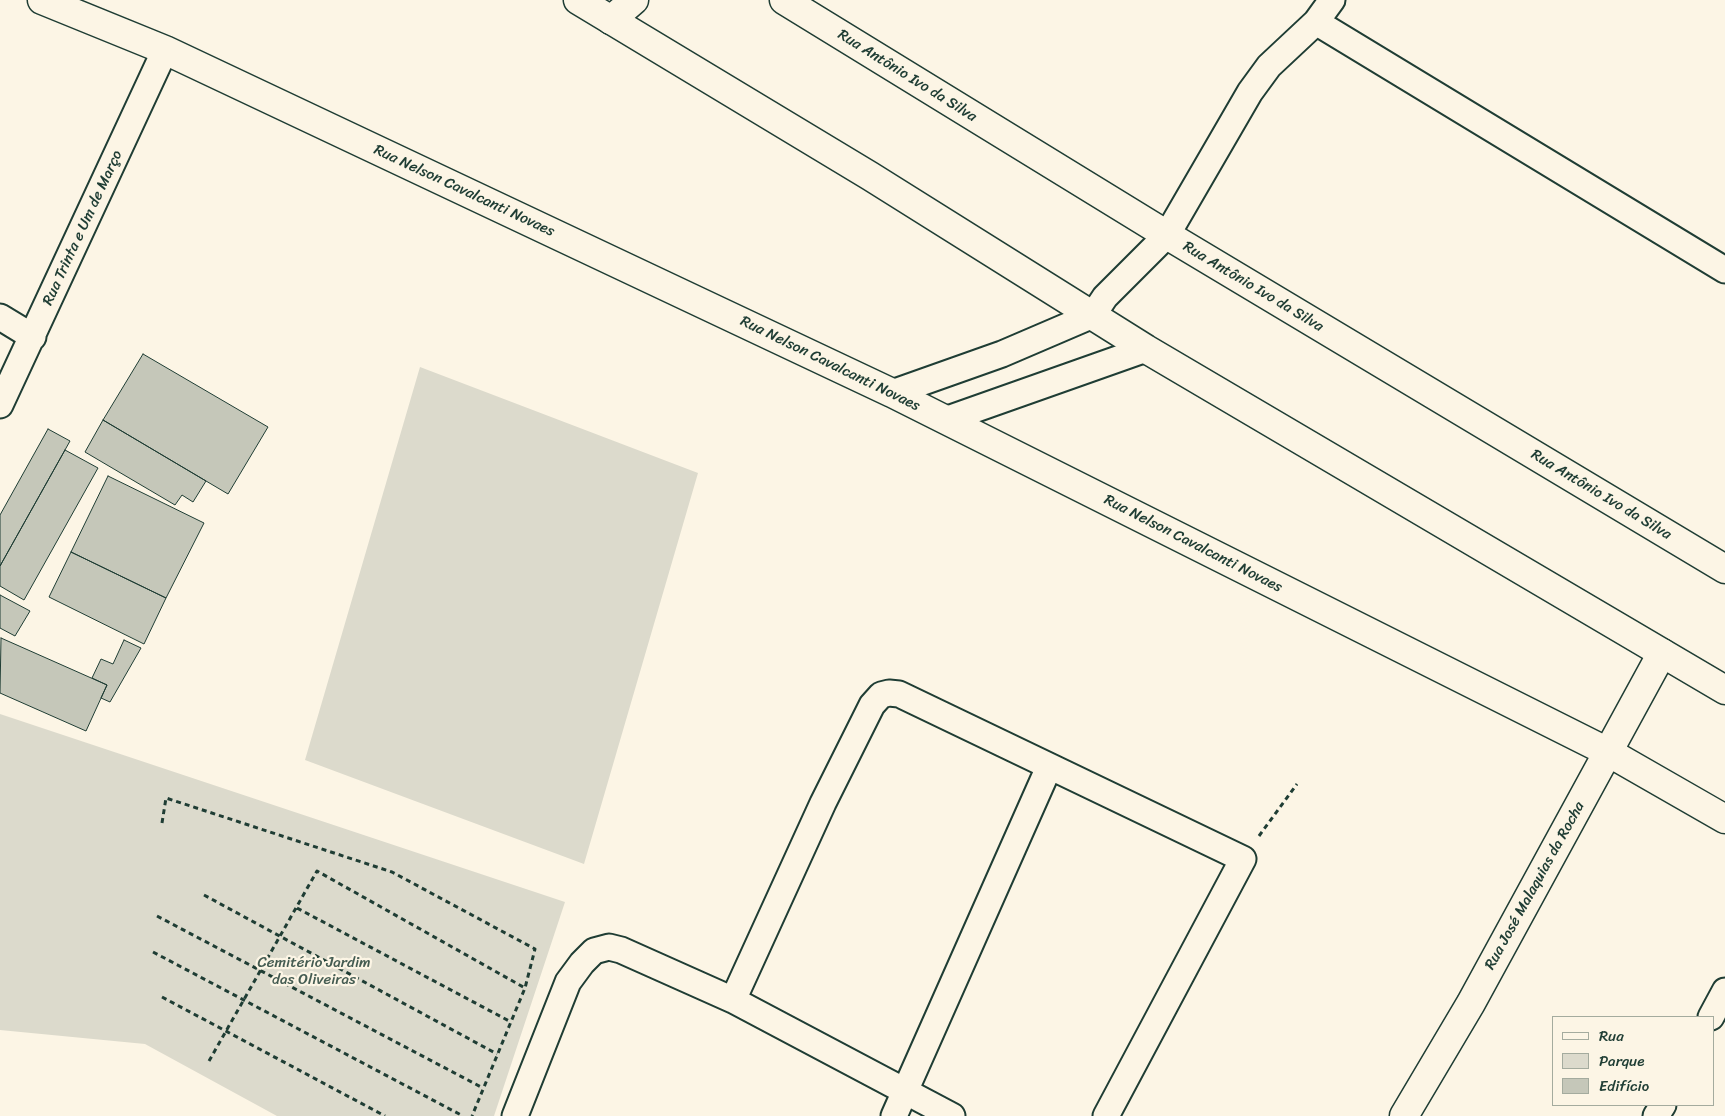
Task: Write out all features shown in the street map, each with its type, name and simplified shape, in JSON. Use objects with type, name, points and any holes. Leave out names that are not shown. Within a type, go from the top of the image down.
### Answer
[{"type":"street","name":"Rua Nelson Cavalcanti Novaes","points":[[42,0],[165,50],[892,393],[1608,752],[1725,819]]},
{"type":"street","points":[[578,0],[870,176],[1146,349],[1725,690]]},
{"type":"street","points":[[611,20],[634,0]]},
{"type":"street","name":"Rua Antônio Ivo da Silva","points":[[784,0],[1167,235],[1725,569]]},
{"type":"street","points":[[892,393],[1002,354],[1093,315],[1105,297],[1167,235],[1250,92],[1269,66],[1316,22],[1332,0]]},
{"type":"street","points":[[1316,22],[1725,270]]},
{"type":"street","name":"Rua Trinta e Um de Março","points":[[0,405],[165,50]]},
{"type":"street","points":[[0,316],[33,337]]},
{"type":"street","points":[[945,420],[1146,349]]},
{"type":"street","name":"Rua José Malaquias da Rocha","points":[[1404,1116],[1471,1003],[1662,653]]},
{"type":"street","points":[[734,1000],[823,803],[872,705],[881,695],[889,693],[899,694],[1243,859],[1106,1116]]},
{"type":"street","points":[[894,1116],[906,1093],[1049,767]]},
{"type":"street","points":[[515,1116],[568,982],[594,951],[608,947],[621,950],[734,1000],[952,1116]]},
{"type":"street","points":[[1712,1016],[1725,991]]},
{"type":"path","points":[[1243,859],[1297,784]]},
{"type":"path","points":[[162,823],[166,798],[392,872],[535,949],[525,988],[472,1116]]},
{"type":"path","points":[[209,1061],[317,871],[525,988]]},
{"type":"path","points":[[204,895],[280,938],[497,1054]]},
{"type":"path","points":[[297,908],[511,1022]]},
{"type":"path","points":[[157,916],[483,1088]]},
{"type":"path","points":[[153,952],[463,1116]]},
{"type":"path","points":[[162,997],[385,1116]]},
{"type":"green space","points":[[420,367],[698,473],[584,864],[305,760]]},
{"type":"green space","name":"Cemitério Jardim das Oliveiras","points":[[0,714],[565,902],[494,1116],[277,1116],[145,1044],[0,1030]]},
{"type":"building","points":[[143,354],[268,427],[228,494],[103,420]]},
{"type":"building","points":[[103,420],[206,481],[193,502],[182,495],[175,505],[85,452]]},
{"type":"building","points":[[48,429],[70,441],[0,566],[0,515]]},
{"type":"building","points":[[65,450],[98,468],[24,600],[0,586],[0,566]]},
{"type":"building","points":[[108,476],[204,523],[166,598],[71,552]]},
{"type":"building","points":[[71,552],[166,598],[144,644],[49,597]]},
{"type":"building","points":[[0,595],[30,611],[15,636],[0,628]]},
{"type":"building","points":[[1,638],[107,685],[86,731],[0,693]]},
{"type":"building","points":[[124,640],[141,648],[110,702],[101,698],[107,685],[92,678],[101,659],[113,664]]}]
